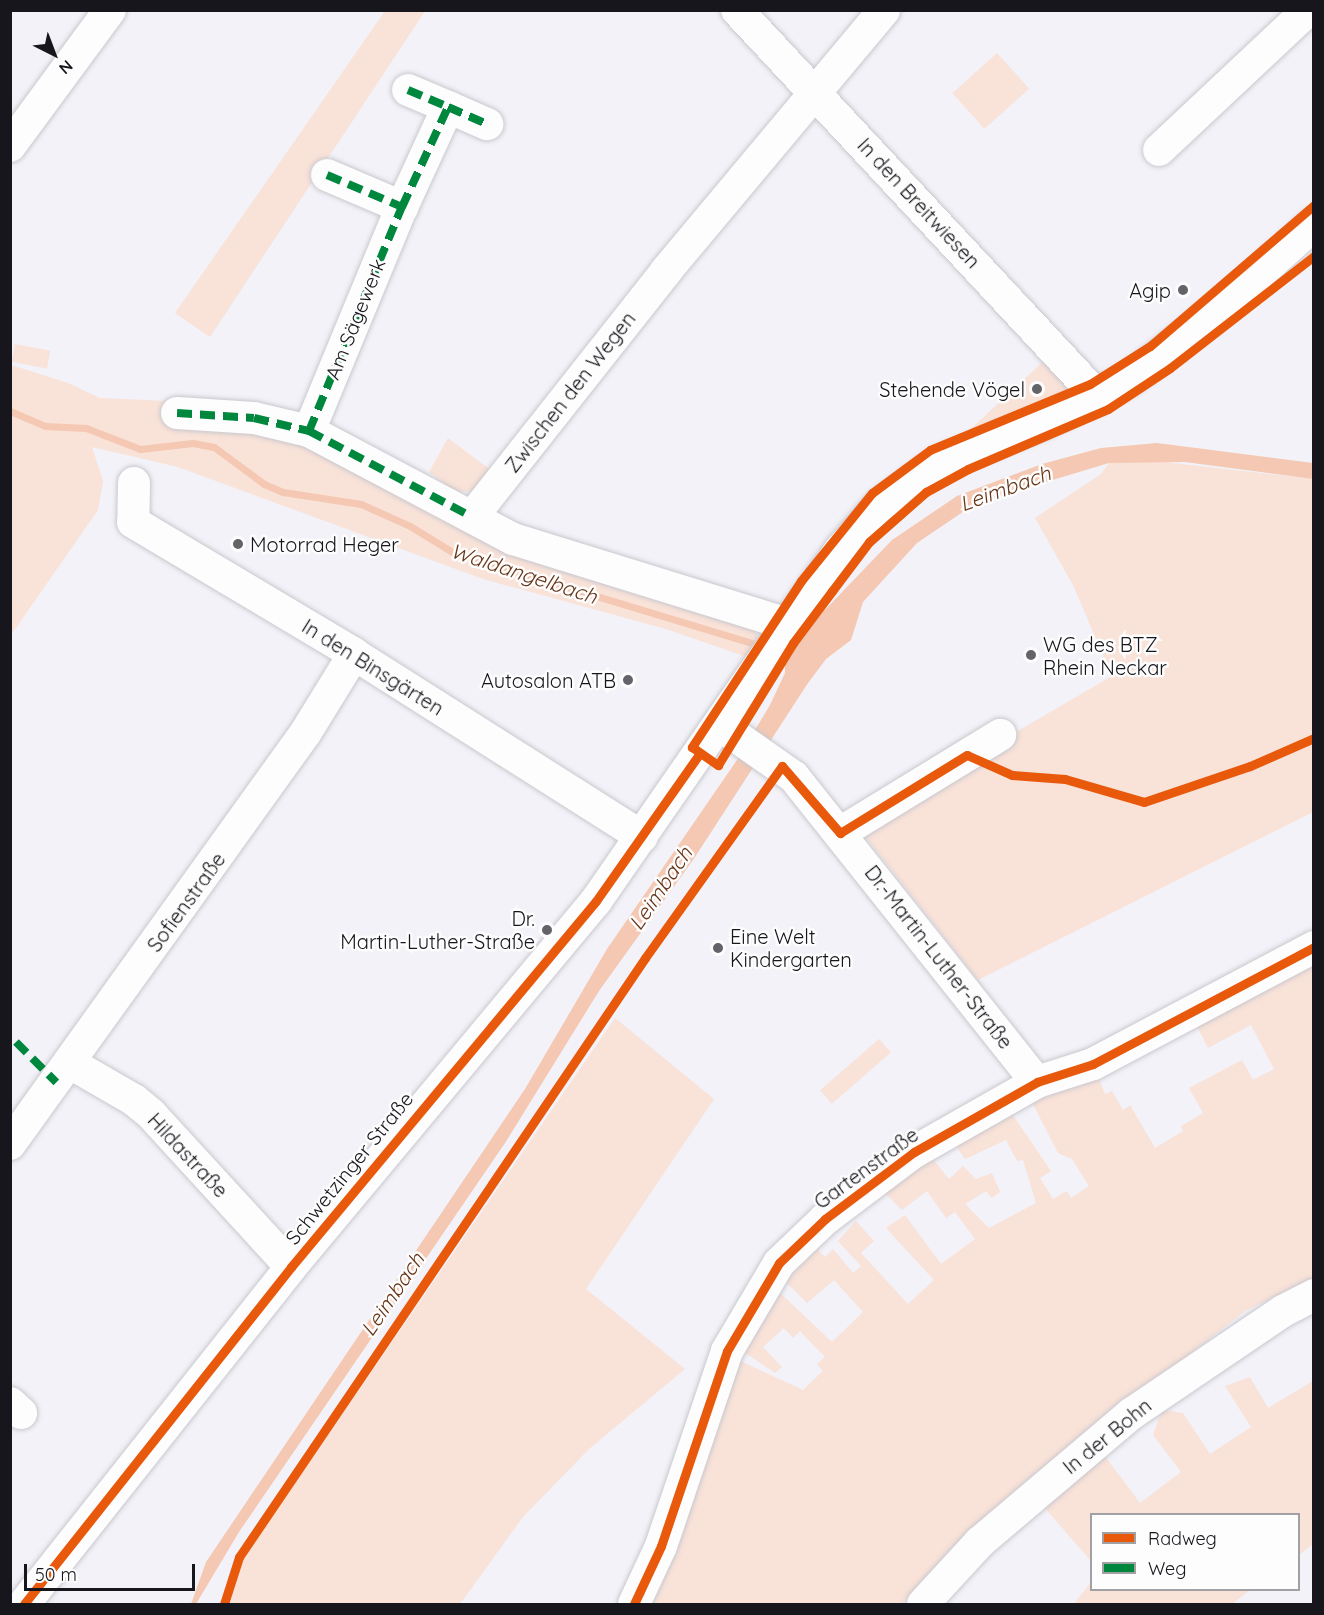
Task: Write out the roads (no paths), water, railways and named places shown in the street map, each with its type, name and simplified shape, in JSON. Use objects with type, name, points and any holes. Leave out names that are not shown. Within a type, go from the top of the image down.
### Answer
[{"type":"street","points":[[10,146],[110,10]]},
{"type":"street","name":"In den Breitwiesen","points":[[737,10],[1098,397]]},
{"type":"street","name":"Zwischen den Wegen","points":[[472,517],[666,271],[884,10]]},
{"type":"street","points":[[1160,150],[1308,10]]},
{"type":"street","points":[[408,90],[487,124]]},
{"type":"street","name":"Am Sägewerk","points":[[309,431],[402,207],[448,107]]},
{"type":"street","points":[[327,175],[402,207]]},
{"type":"street","name":"Schwetzinger Straße","points":[[24,1605],[291,1267],[596,902],[642,837],[731,733],[761,663],[841,549],[878,507],[912,479],[939,463],[1098,397],[1165,354],[1314,225]]},
{"type":"street","points":[[177,413],[254,418],[309,431],[513,539],[784,630]]},
{"type":"street","name":"In den Binsgärten","points":[[134,483],[133,522],[354,654],[642,837]]},
{"type":"street","name":"Sofienstraße","points":[[10,1144],[300,741],[354,654]]},
{"type":"street","name":"Dr.-Martin-Luther-Straße","points":[[731,733],[778,763],[840,833],[1037,1082]]},
{"type":"street","points":[[840,833],[1000,735]]},
{"type":"street","name":"Gartenstraße","points":[[634,1605],[661,1546],[727,1351],[779,1263],[825,1219],[914,1152],[1037,1082],[1093,1064],[1314,946]]},
{"type":"street","name":"Hildastraße","points":[[70,1063],[134,1100],[151,1114],[291,1267]]},
{"type":"street","name":"In der Bohn","points":[[923,1605],[980,1542],[1131,1413],[1283,1311],[1314,1295]]},
{"type":"water","name":"Leimbach","points":[[1157,443],[1313,463],[1313,479],[1185,462],[1109,463],[976,503],[917,543],[863,602],[851,640],[826,659],[808,683],[693,860],[599,991],[505,1143],[239,1532],[196,1604],[191,1604],[206,1562],[525,1089],[607,949],[737,760],[770,705],[785,673],[785,662],[823,612],[892,540],[957,496],[1042,464],[1101,448]]},
{"type":"waterway","name":"Waldangelbach","points":[[10,411],[45,426],[86,428],[140,449],[193,443],[214,447],[264,484],[283,492],[361,504],[410,526],[454,553],[762,646]]},
{"type":"place","name":"Agip","points":[[1183,290]]},
{"type":"place","name":"Stehende Vögel","points":[[1037,389]]},
{"type":"place","name":"Motorrad Heger","points":[[238,544]]},
{"type":"place","name":"WG des BTZ Rhein Neckar","points":[[1031,655]]},
{"type":"place","name":"Autosalon ATB","points":[[628,680]]},
{"type":"place","name":"Dr. Martin-Luther-Straße","points":[[547,930]]},
{"type":"place","name":"Eine Welt Kindergarten","points":[[718,948]]}]
